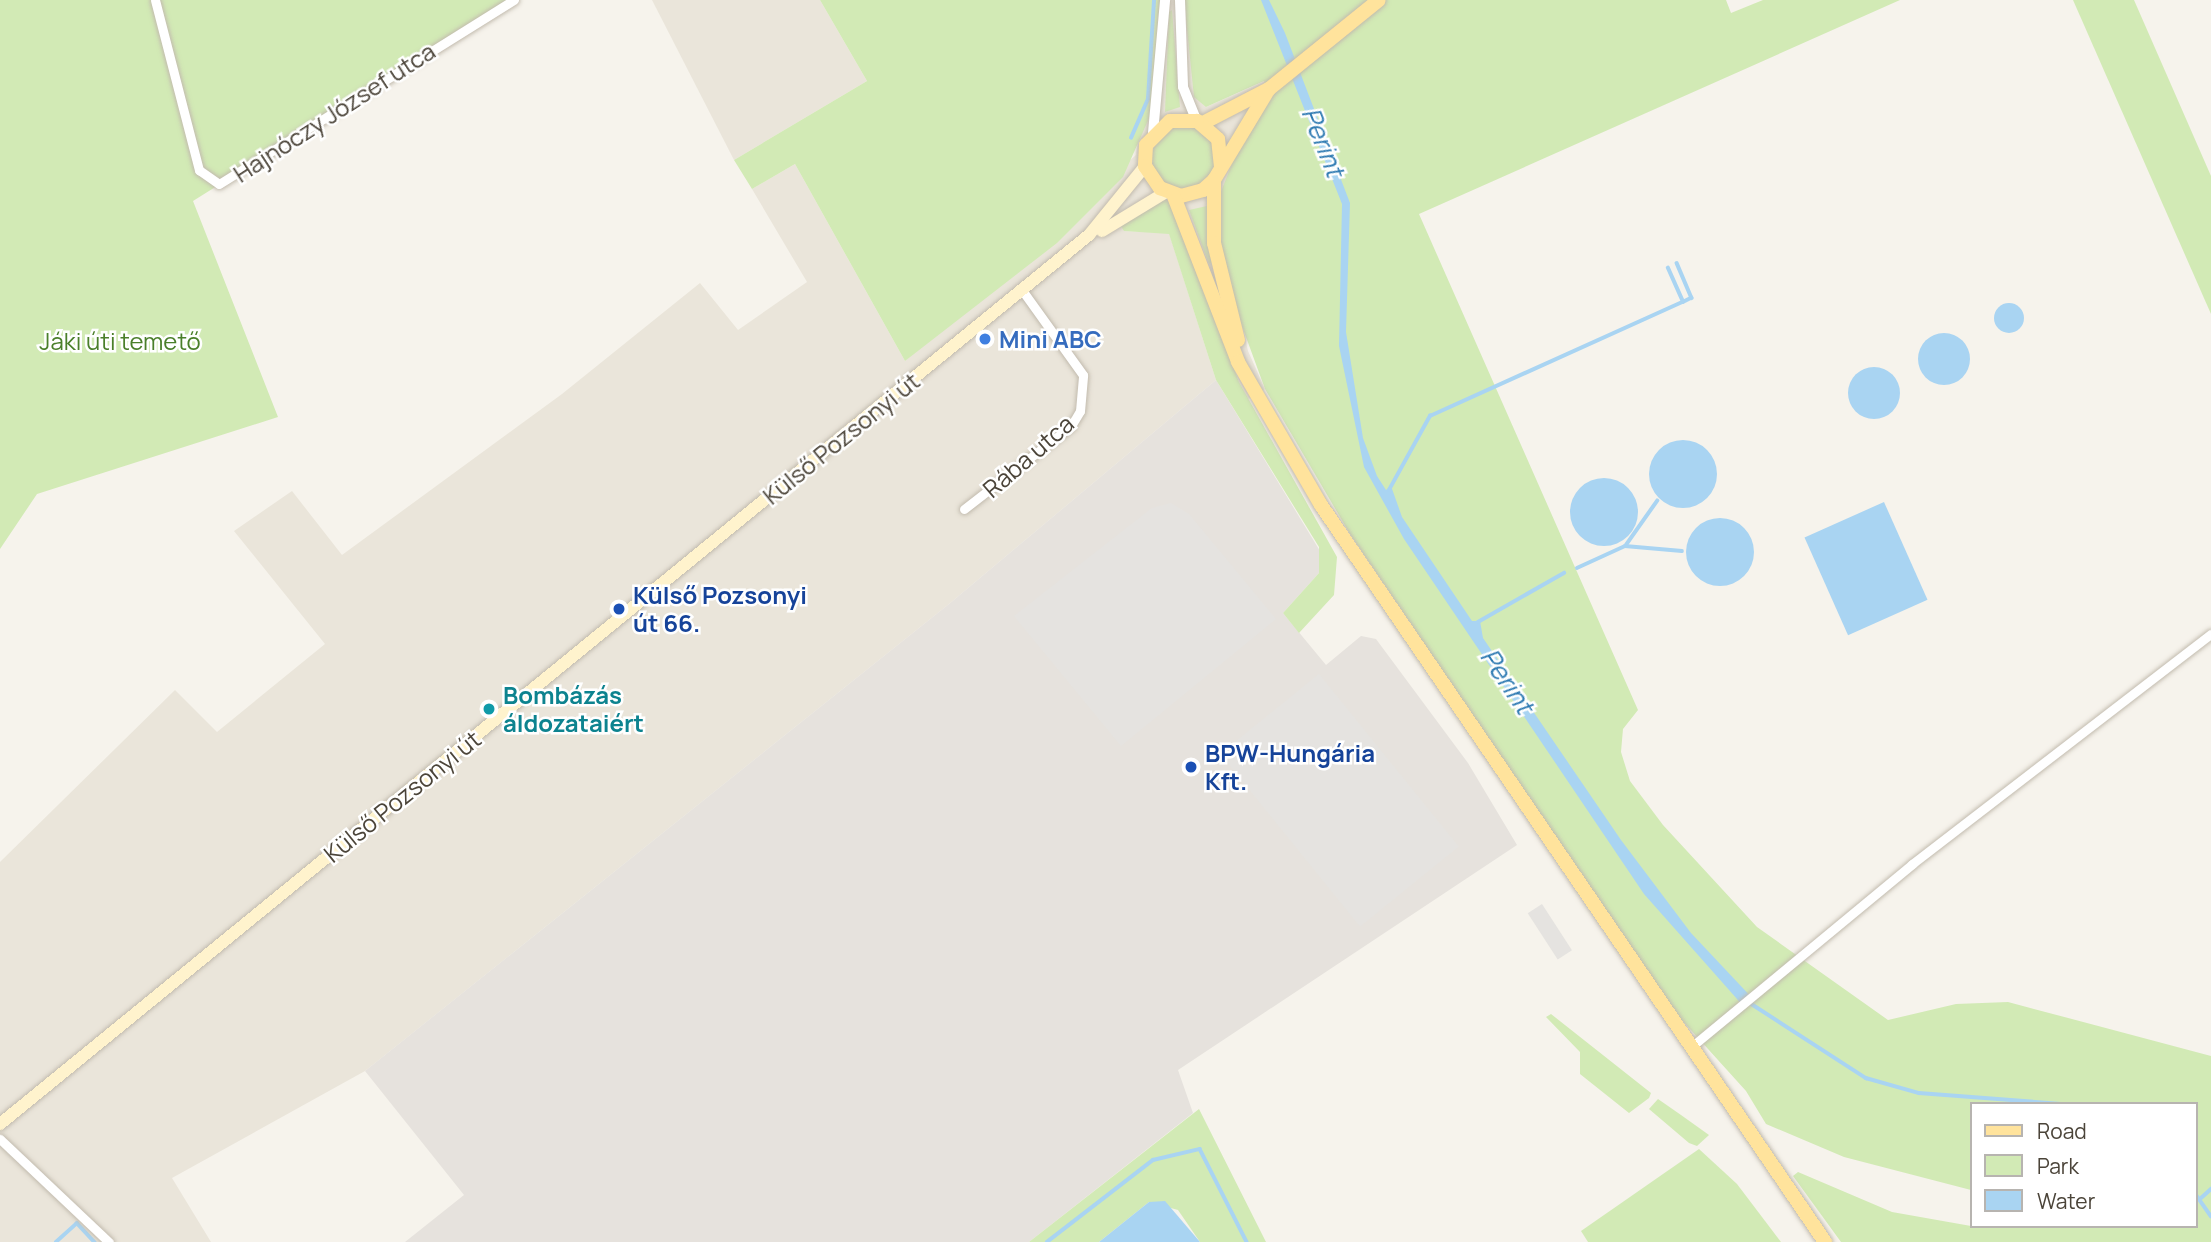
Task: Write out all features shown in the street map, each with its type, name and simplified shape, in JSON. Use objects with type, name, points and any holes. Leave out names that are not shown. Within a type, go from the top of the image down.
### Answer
[{"type":"main road","points":[[1064,256],[1100,225],[1145,166],[1153,133],[1176,119],[1200,122],[1269,89],[1379,0]]},
{"type":"main road","points":[[1064,256],[1170,193],[1196,194],[1218,174],[1269,89]]},
{"type":"main road","points":[[1200,122],[1218,139],[1213,233],[1223,285],[1269,416]]},
{"type":"main road","points":[[1145,166],[1170,193],[1192,230],[1233,352],[1331,519],[1825,1242]]},
{"type":"main road","name":"Külső Pozsonyi út","points":[[0,1124],[1064,256]]},
{"type":"street","name":"Hajnóczy József utca","points":[[155,0],[199,170],[219,184],[514,0]]},
{"type":"street","points":[[1153,133],[1165,0]]},
{"type":"street","points":[[1180,0],[1184,87],[1200,122]]},
{"type":"street","name":"Rába utca","points":[[964,509],[1071,426],[1080,411],[1083,375],[1022,290]]},
{"type":"street","points":[[1691,1047],[2211,634]]},
{"type":"street","points":[[0,1139],[109,1242]]},
{"type":"shaded area","points":[[652,0],[820,0],[867,81],[734,160]]},
{"type":"shaded area","points":[[1161,0],[1184,0],[1206,107],[1265,81],[1271,94],[1215,207],[1248,351],[1265,389],[1248,399],[1239,382],[1188,231],[1124,231],[1169,233],[1216,380],[949,604],[365,1071],[172,1178],[211,1242],[0,1242],[0,862],[175,690],[217,732],[325,644],[234,531],[292,491],[342,555],[562,394],[700,283],[738,330],[807,282],[752,189],[795,164],[905,361],[1136,155],[1139,131],[1154,107]]},
{"type":"shaded area","name":"BPW-Hungária Kft.","points":[[1216,380],[1320,551],[1319,573],[1283,613],[1326,665],[1361,636],[1376,639],[1468,763],[1517,845],[1178,1070],[1193,1113],[1029,1242],[405,1242],[464,1195],[365,1071],[949,604]]},
{"type":"shaded area","points":[[1171,503],[1189,514],[1276,619],[1121,746],[1014,616],[1152,508]]},
{"type":"shaded area","points":[[1319,674],[1459,847],[1360,926],[1220,754]]},
{"type":"shaded area","points":[[1542,904],[1572,950],[1558,959],[1528,913]]},
{"type":"green space","name":"Jáki úti temető","points":[[0,0],[514,0],[193,201],[278,417],[37,494],[0,549]]},
{"type":"green space","points":[[820,0],[1161,0],[1154,107],[1123,177],[1057,243],[905,361],[795,164],[752,189],[734,160],[867,81]]},
{"type":"green space","points":[[1184,0],[1726,0],[1731,13],[1763,0],[1900,0],[1419,214],[1638,710],[1623,729],[1621,752],[1630,781],[1663,825],[1757,927],[1888,1020],[1956,1004],[2008,1002],[2211,1056],[2211,1242],[1841,1242],[1793,1176],[1798,1172],[1892,1212],[1969,1226],[1969,1228],[2197,1228],[2197,1102],[1969,1102],[1969,1189],[1844,1157],[1766,1124],[1746,1091],[1680,1018],[1524,791],[1350,534],[1265,389],[1227,285],[1215,207],[1248,123],[1271,94],[1264,81],[1206,107],[1194,97]]},
{"type":"green space","points":[[2073,0],[2134,0],[2211,176],[2211,314]]},
{"type":"green space","points":[[1172,10],[1180,107],[1165,112],[1169,12]]},
{"type":"green space","points":[[1184,126],[1207,135],[1216,158],[1207,181],[1184,190],[1161,181],[1152,158],[1161,135]]},
{"type":"green space","points":[[1164,199],[1174,204],[1239,382],[1337,557],[1334,595],[1299,633],[1283,613],[1319,573],[1319,547],[1216,380],[1169,234],[1124,231],[1117,220]]},
{"type":"green space","points":[[1207,206],[1213,262],[1209,264],[1189,210]]},
{"type":"green space","points":[[1551,1014],[1651,1093],[1649,1098],[1629,1113],[1580,1074],[1580,1052],[1546,1017]]},
{"type":"green space","points":[[1658,1099],[1709,1135],[1697,1146],[1689,1143],[1649,1109]]},
{"type":"green space","points":[[1199,1109],[1266,1242],[1200,1242],[1178,1210],[1149,1202],[1099,1242],[1029,1242]]},
{"type":"green space","points":[[1699,1149],[1737,1184],[1781,1242],[1588,1242],[1581,1231]]},
{"type":"water","points":[[1261,0],[1269,0],[1285,33],[1350,203],[1346,332],[1363,438],[1377,476],[1386,490],[1391,486],[1402,517],[1472,621],[1480,621],[1483,638],[1621,840],[1691,933],[1755,1001],[1745,1008],[1644,894],[1404,539],[1364,467],[1339,346],[1342,204]]},
{"type":"water","points":[[2009,303],[2020,307],[2024,318],[2020,329],[2009,333],[1998,329],[1994,318],[1998,307]]},
{"type":"water","points":[[1944,333],[1954,335],[1962,341],[1968,349],[1968,369],[1962,377],[1954,383],[1944,385],[1934,383],[1926,377],[1920,369],[1918,359],[1920,349],[1926,341],[1934,335]]},
{"type":"water","points":[[1874,367],[1884,369],[1892,375],[1898,383],[1898,403],[1892,411],[1884,417],[1874,419],[1864,417],[1856,411],[1850,403],[1848,393],[1850,383],[1856,375],[1864,369]]},
{"type":"water","points":[[1683,440],[1696,443],[1707,450],[1714,461],[1717,474],[1714,487],[1707,498],[1696,505],[1683,508],[1670,505],[1659,498],[1652,487],[1649,474],[1652,461],[1659,450],[1670,443]]},
{"type":"water","points":[[1604,478],[1617,481],[1628,488],[1635,499],[1638,512],[1635,525],[1628,536],[1617,543],[1604,546],[1591,543],[1580,536],[1573,525],[1570,512],[1573,499],[1580,488],[1591,481]]},
{"type":"water","points":[[1884,502],[1928,600],[1848,635],[1805,537]]},
{"type":"water","points":[[1720,518],[1733,521],[1744,528],[1751,539],[1754,552],[1751,565],[1744,576],[1733,583],[1720,586],[1707,583],[1696,576],[1689,565],[1686,552],[1689,539],[1696,528],[1707,521]]},
{"type":"water","points":[[1165,1201],[1200,1242],[1099,1242],[1149,1202]]},
{"type":"waterway","points":[[1131,138],[1148,99],[1154,0]]},
{"type":"waterway","points":[[1677,263],[1692,298],[1684,302]]},
{"type":"waterway","points":[[1389,490],[1430,416],[1683,302],[1668,268]]},
{"type":"waterway","points":[[1626,545],[1657,501]]},
{"type":"waterway","points":[[1577,568],[1625,546],[1682,551]]},
{"type":"waterway","points":[[1478,622],[1564,573]]},
{"type":"waterway","name":"Perint","points":[[1747,1001],[1866,1078],[1919,1093],[2035,1102]]},
{"type":"waterway","points":[[1047,1242],[1153,1160],[1200,1149],[1247,1242]]},
{"type":"waterway","points":[[2200,1199],[2211,1189]]},
{"type":"waterway","name":"Perint","points":[[2197,1196],[2211,1216]]},
{"type":"waterway","points":[[56,1242],[77,1223],[95,1242]]},
{"type":"place","name":"Mini ABC","points":[[985,339]]},
{"type":"place","name":"Külső Pozsonyi út 66.","points":[[619,609]]},
{"type":"place","name":"Bombázás áldozataiért","points":[[489,709]]},
{"type":"place","name":"BPW-Hungária Kft.","points":[[1191,767]]}]
